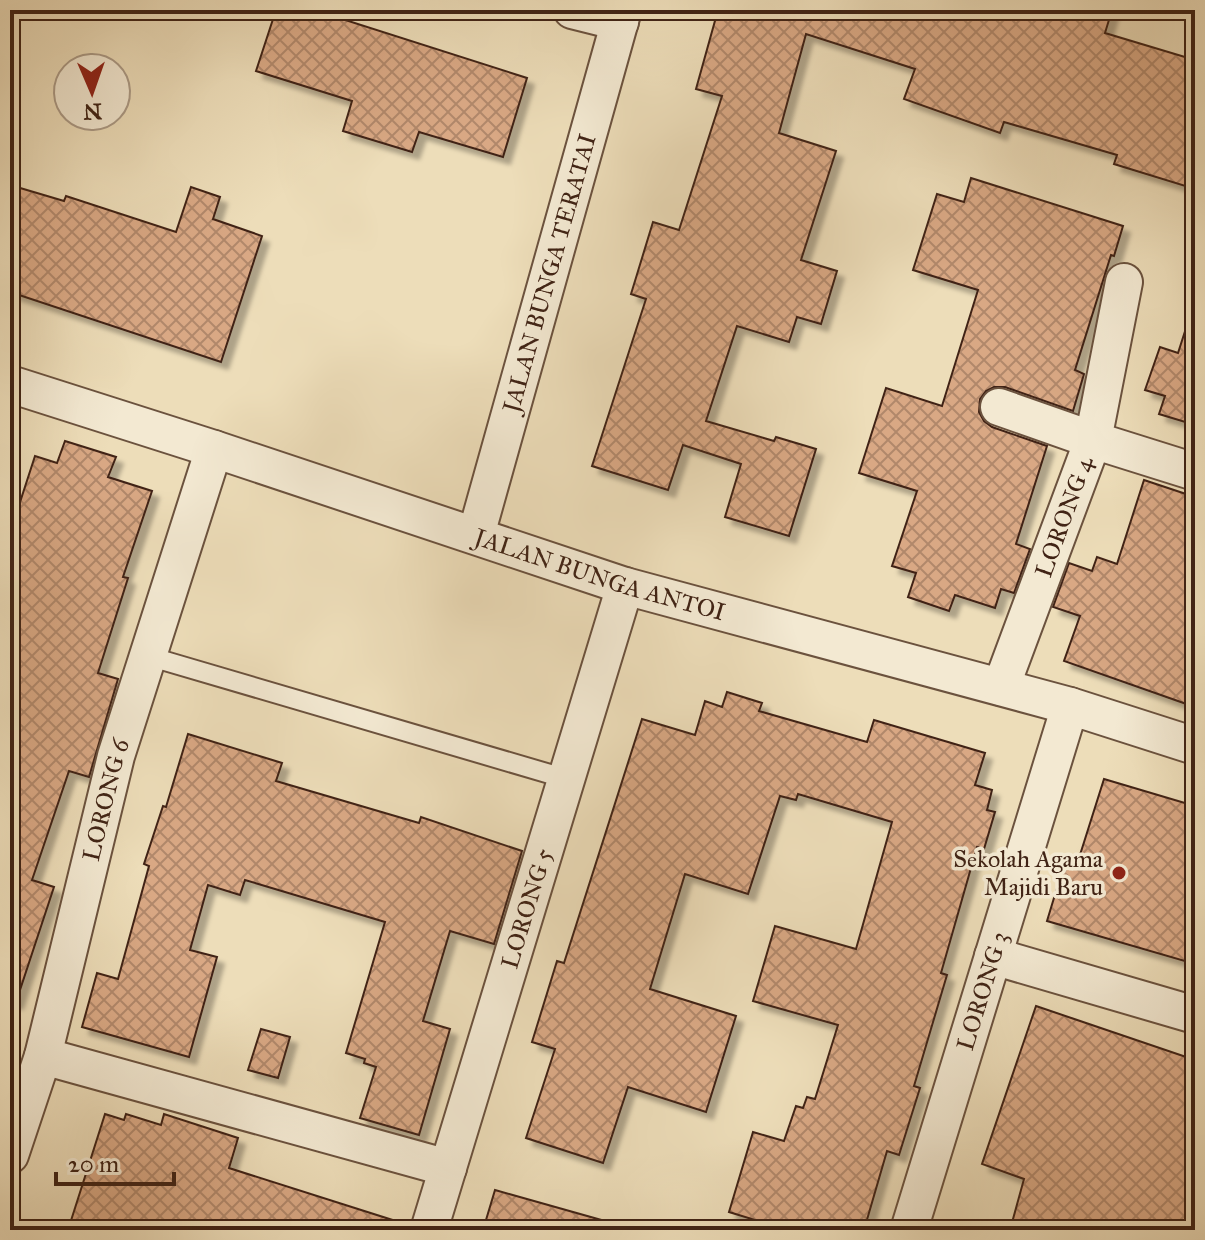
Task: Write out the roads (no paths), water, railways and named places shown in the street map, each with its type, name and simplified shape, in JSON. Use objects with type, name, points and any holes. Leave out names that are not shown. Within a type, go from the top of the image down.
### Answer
[{"type":"street","points":[[572,10],[622,16]]},
{"type":"street","name":"JALAN BUNGA TERATAI","points":[[476,535],[622,16]]},
{"type":"street","points":[[1124,282],[1093,440],[1195,472]]},
{"type":"street","name":"JALAN BUNGA ANTOI","points":[[10,384],[625,586],[1070,706],[1195,746]]},
{"type":"street","name":"LORONG 4","points":[[999,407],[1093,440],[1001,687]]},
{"type":"street","name":"LORONG 6","points":[[10,1155],[43,1056],[116,756],[214,449]]},
{"type":"street","name":"LORONG 5","points":[[429,1230],[625,586]]},
{"type":"street","name":"LORONG 3","points":[[909,1230],[1070,706]]},
{"type":"street","points":[[993,956],[1195,1015]]},
{"type":"street","points":[[43,1056],[448,1168]]},
{"type":"lane","points":[[148,656],[567,779]]},
{"type":"place","name":"Sekolah Agama Majidi Baru","points":[[1119,873]]}]
